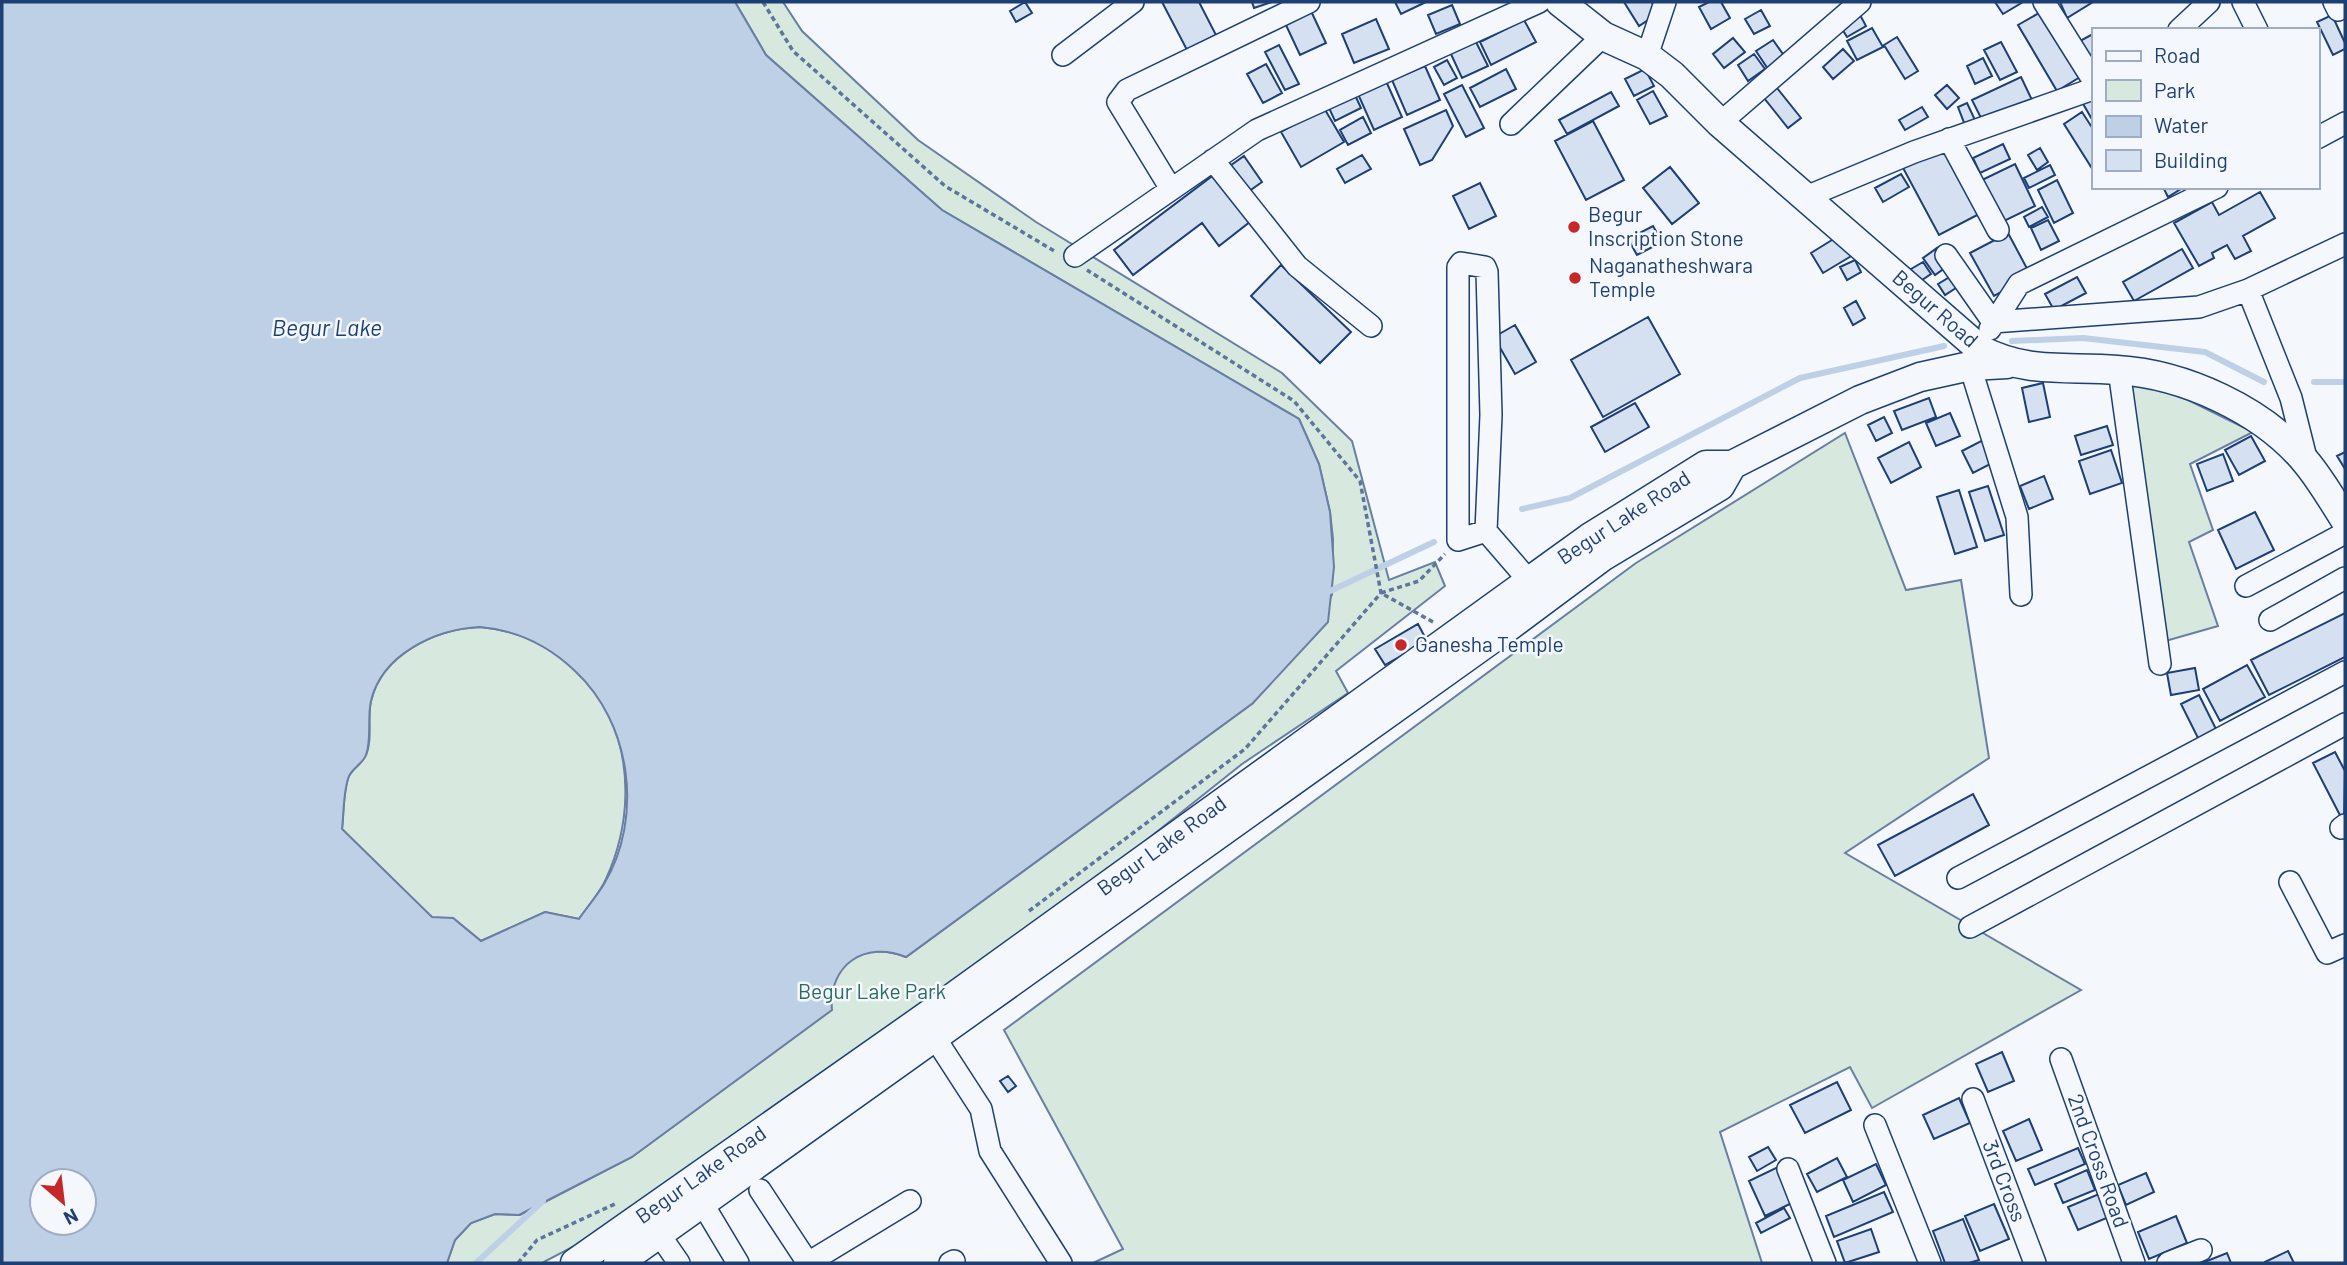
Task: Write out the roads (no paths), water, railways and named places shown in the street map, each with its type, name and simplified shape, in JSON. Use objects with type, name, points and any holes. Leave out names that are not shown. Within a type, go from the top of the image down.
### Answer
[{"type":"main road","name":"Begur Road","points":[[1560,2],[1602,36],[1647,56],[1806,197],[1975,358],[2007,364],[2119,370],[2189,386],[2234,406],[2278,434],[2307,463],[2345,520]]},
{"type":"main road","points":[[1732,465],[1860,400],[1975,358]]},
{"type":"main road","name":"Begur Lake Road","points":[[575,1263],[696,1193],[934,1038],[1205,830],[1456,636],[1489,626],[1530,582],[1589,538],[1706,465],[1732,465],[1720,486],[1489,626],[1205,830],[696,1193],[659,1234],[618,1263]]},
{"type":"street","points":[[1063,55],[1133,2]]},
{"type":"street","points":[[1171,189],[1118,102],[1127,90],[1309,2]]},
{"type":"street","points":[[1073,260],[1213,160],[1278,119],[1539,2]]},
{"type":"street","points":[[1647,56],[1665,2]]},
{"type":"street","points":[[1720,123],[1860,2]]},
{"type":"street","points":[[2044,2],[2092,78]]},
{"type":"street","points":[[2181,28],[2209,2]]},
{"type":"street","points":[[2243,2],[2256,28]]},
{"type":"street","points":[[1511,124],[1602,36]]},
{"type":"street","points":[[1806,197],[1949,139],[2092,89]]},
{"type":"street","points":[[2319,137],[2345,124]]},
{"type":"street","points":[[1949,139],[1998,230]]},
{"type":"street","points":[[1213,160],[1297,266],[1371,326]]},
{"type":"street","points":[[2021,595],[2017,517],[1975,358],[1993,322],[2019,284],[2213,189]]},
{"type":"street","points":[[1993,322],[2199,307],[2343,251]]},
{"type":"street","points":[[1946,255],[1993,322]]},
{"type":"street","points":[[1486,531],[1458,540],[1458,267],[1461,263],[1485,267],[1487,272],[1491,415],[1486,531],[1530,582]]},
{"type":"street","points":[[2248,290],[2291,398],[2307,463]]},
{"type":"street","points":[[2119,370],[2160,664]]},
{"type":"street","points":[[2246,586],[2345,533]]},
{"type":"street","points":[[2270,620],[2345,578]]},
{"type":"street","points":[[1958,878],[2345,671]]},
{"type":"street","points":[[1970,928],[2345,724]]},
{"type":"street","points":[[2290,882],[2327,953],[2345,945]]},
{"type":"street","points":[[934,1038],[981,1109],[990,1151],[1061,1263]]},
{"type":"street","name":"2nd Cross Road","points":[[2061,1059],[2134,1263]]},
{"type":"street","name":"3rd Cross","points":[[1973,1099],[2035,1263]]},
{"type":"street","points":[[1875,1125],[1930,1263]]},
{"type":"street","points":[[1788,1169],[1825,1263]]},
{"type":"street","points":[[761,1190],[808,1263],[910,1201]]},
{"type":"street","points":[[696,1193],[738,1263]]},
{"type":"street","points":[[659,1234],[679,1263]]},
{"type":"street","points":[[2168,1263],[2201,1250]]},
{"type":"water","name":"Begur Lake","points":[[2,2],[735,2],[766,55],[942,210],[1299,419],[1319,464],[1330,512],[1334,567],[1328,622],[1253,703],[906,957],[877,952],[852,960],[836,980],[832,994],[832,1010],[632,1157],[519,1215],[495,1214],[471,1223],[455,1240],[447,1263],[2,1263]],"holes":[[[463,629],[493,629],[519,636],[543,647],[565,662],[594,692],[609,717],[619,744],[626,772],[627,801],[617,858],[604,884],[579,919],[545,912],[481,941],[453,918],[432,917],[342,829],[347,782],[366,755],[371,701],[386,670],[399,657],[429,639]]]},
{"type":"waterway","points":[[2012,341],[2083,338],[2205,352],[2264,382]]},
{"type":"waterway","points":[[1522,509],[1570,498],[1800,378],[1944,346]]},
{"type":"waterway","points":[[2314,382],[2345,382]]},
{"type":"waterway","points":[[1328,592],[1434,542]]},
{"type":"waterway","points":[[476,1263],[543,1201]]},
{"type":"place","name":"Begur Inscription Stone","points":[[1574,227]]},
{"type":"place","name":"Naganatheshwara Temple","points":[[1575,278]]},
{"type":"place","name":"Ganesha Temple","points":[[1401,645]]},
{"type":"park label","name":"Begur Lake Park","points":[[872,992]]}]
